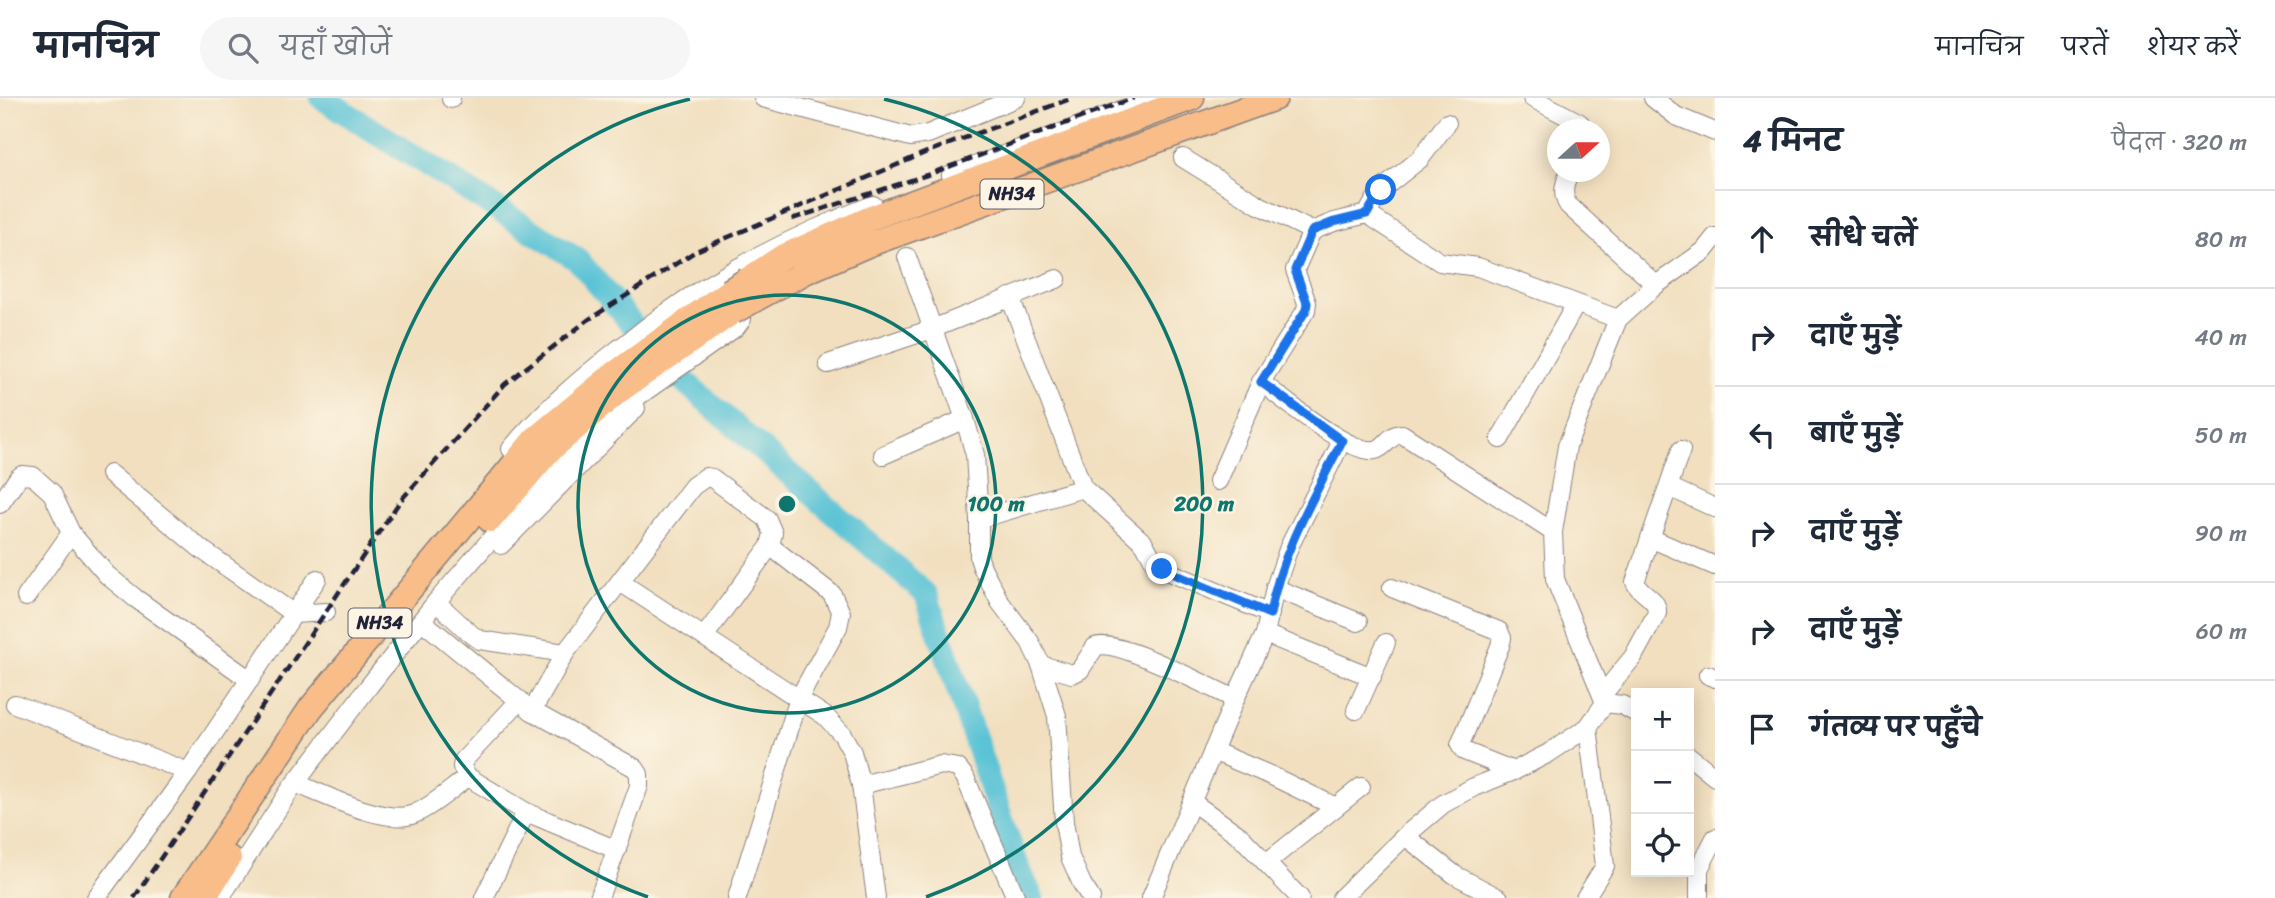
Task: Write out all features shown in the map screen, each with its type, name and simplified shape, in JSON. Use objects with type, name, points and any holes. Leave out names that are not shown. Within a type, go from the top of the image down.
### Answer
[{"type":"highway","name":"NH34","points":[[204,898],[319,722],[549,451],[691,339],[739,291],[782,257],[871,218],[1192,98]]},
{"type":"highway","name":"NH34","points":[[739,291],[807,271],[867,246],[1275,98]]},
{"type":"highway","name":"NH34","points":[[183,898],[271,764],[343,667],[535,439],[624,394]]},
{"type":"street","points":[[763,98],[911,137],[928,134],[1016,98]]},
{"type":"street","points":[[171,898],[295,717],[393,593],[528,429],[590,371],[661,316],[739,291],[820,226],[1153,98]]},
{"type":"street","points":[[1532,98],[1572,119]]},
{"type":"street","points":[[1653,98],[1676,116],[1715,132]]},
{"type":"street","points":[[1218,481],[1261,382],[1306,310],[1307,303],[1295,270],[1312,231],[1334,222],[1367,214],[1381,190],[1420,159],[1447,123]]},
{"type":"street","points":[[1184,158],[1259,205],[1312,231]]},
{"type":"street","points":[[1566,182],[1564,200],[1568,205],[1656,285]]},
{"type":"street","points":[[1367,214],[1440,262],[1478,267],[1618,319]]},
{"type":"street","points":[[1631,710],[1604,699],[1555,579],[1552,561],[1553,532],[1567,446],[1618,319],[1656,285],[1704,251],[1715,237]]},
{"type":"street","points":[[906,257],[965,419],[977,470],[979,558],[1000,602],[1024,633],[1041,665],[1057,716],[1064,822],[1070,857],[1091,898]]},
{"type":"street","points":[[828,364],[932,330],[1057,279]]},
{"type":"street","points":[[691,339],[736,327],[741,319],[742,300],[739,291]]},
{"type":"street","points":[[1010,298],[1083,488],[1144,543],[1156,565],[1270,614]]},
{"type":"street","points":[[1500,439],[1576,304]]},
{"type":"street","points":[[1261,382],[1342,441],[1372,451],[1381,447],[1391,437],[1402,434],[1553,532]]},
{"type":"street","points":[[220,898],[295,783],[369,686],[561,459],[606,419],[624,394]]},
{"type":"street","points":[[883,455],[965,419]]},
{"type":"street","points":[[1152,898],[1265,634],[1275,588],[1289,547],[1342,441]]},
{"type":"street","points":[[1341,898],[1405,836],[1443,804],[1549,753],[1588,727],[1633,657],[1657,612],[1656,604],[1635,582],[1681,450]]},
{"type":"street","points":[[0,505],[18,478],[28,474],[33,476],[51,493],[71,533],[107,575],[250,680]]},
{"type":"street","points":[[110,474],[201,549],[294,614],[326,612]]},
{"type":"street","points":[[617,849],[526,812],[468,777],[462,767],[463,761],[526,706],[693,486],[706,477],[712,478],[768,519],[773,533],[770,546],[704,637]]},
{"type":"street","points":[[1669,487],[1715,508]]},
{"type":"street","points":[[979,519],[1083,488]]},
{"type":"street","points":[[26,597],[71,533]]},
{"type":"street","points":[[1650,538],[1715,566]]},
{"type":"street","points":[[737,898],[799,698],[838,627],[841,613],[832,594],[770,546]]},
{"type":"street","points":[[96,898],[188,772],[317,579]]},
{"type":"street","points":[[621,582],[799,698],[825,716],[842,734],[852,752],[861,785],[876,898]]},
{"type":"street","points":[[1275,588],[1358,622]]},
{"type":"street","points":[[1392,588],[1499,631],[1502,638],[1500,646],[1461,745],[1464,751],[1514,771]]},
{"type":"street","points":[[438,604],[481,640],[565,653]]},
{"type":"street","points":[[422,621],[526,706],[635,768],[639,774],[639,786],[599,898]]},
{"type":"street","points":[[1265,634],[1372,677]]},
{"type":"street","points":[[1356,710],[1386,643]]},
{"type":"street","points":[[1041,665],[1072,674],[1080,670],[1095,647],[1106,644],[1148,658],[1235,699]]},
{"type":"street","points":[[15,704],[188,772]]},
{"type":"street","points":[[1585,898],[1605,866],[1588,727]]},
{"type":"street","points":[[1213,751],[1336,807]]},
{"type":"street","points":[[1694,760],[1715,777]]},
{"type":"street","points":[[861,785],[941,765],[958,768],[965,777],[1016,898]]},
{"type":"street","points":[[295,783],[376,813],[398,818],[414,814],[468,777]]},
{"type":"street","points":[[1266,863],[1362,787]]},
{"type":"street","points":[[1192,802],[1240,836],[1300,898]]},
{"type":"street","points":[[484,898],[526,812]]},
{"type":"street","points":[[1405,836],[1455,875],[1499,898]]},
{"type":"street","points":[[1699,898],[1699,869],[1715,838]]},
{"type":"waterway","points":[[322,98],[578,260],[668,367],[926,594],[1016,862],[1032,898]]},
{"type":"railway","points":[[134,898],[400,501],[505,384],[588,320],[696,251],[927,152],[1073,98]]},
{"type":"railway","points":[[792,219],[927,175],[1134,98]]},
{"type":"route","points":[[1162,569],[1270,614],[1275,588],[1289,547],[1342,441],[1261,382],[1306,310],[1306,297],[1295,270],[1312,231],[1334,222],[1367,214],[1381,190]]}]
